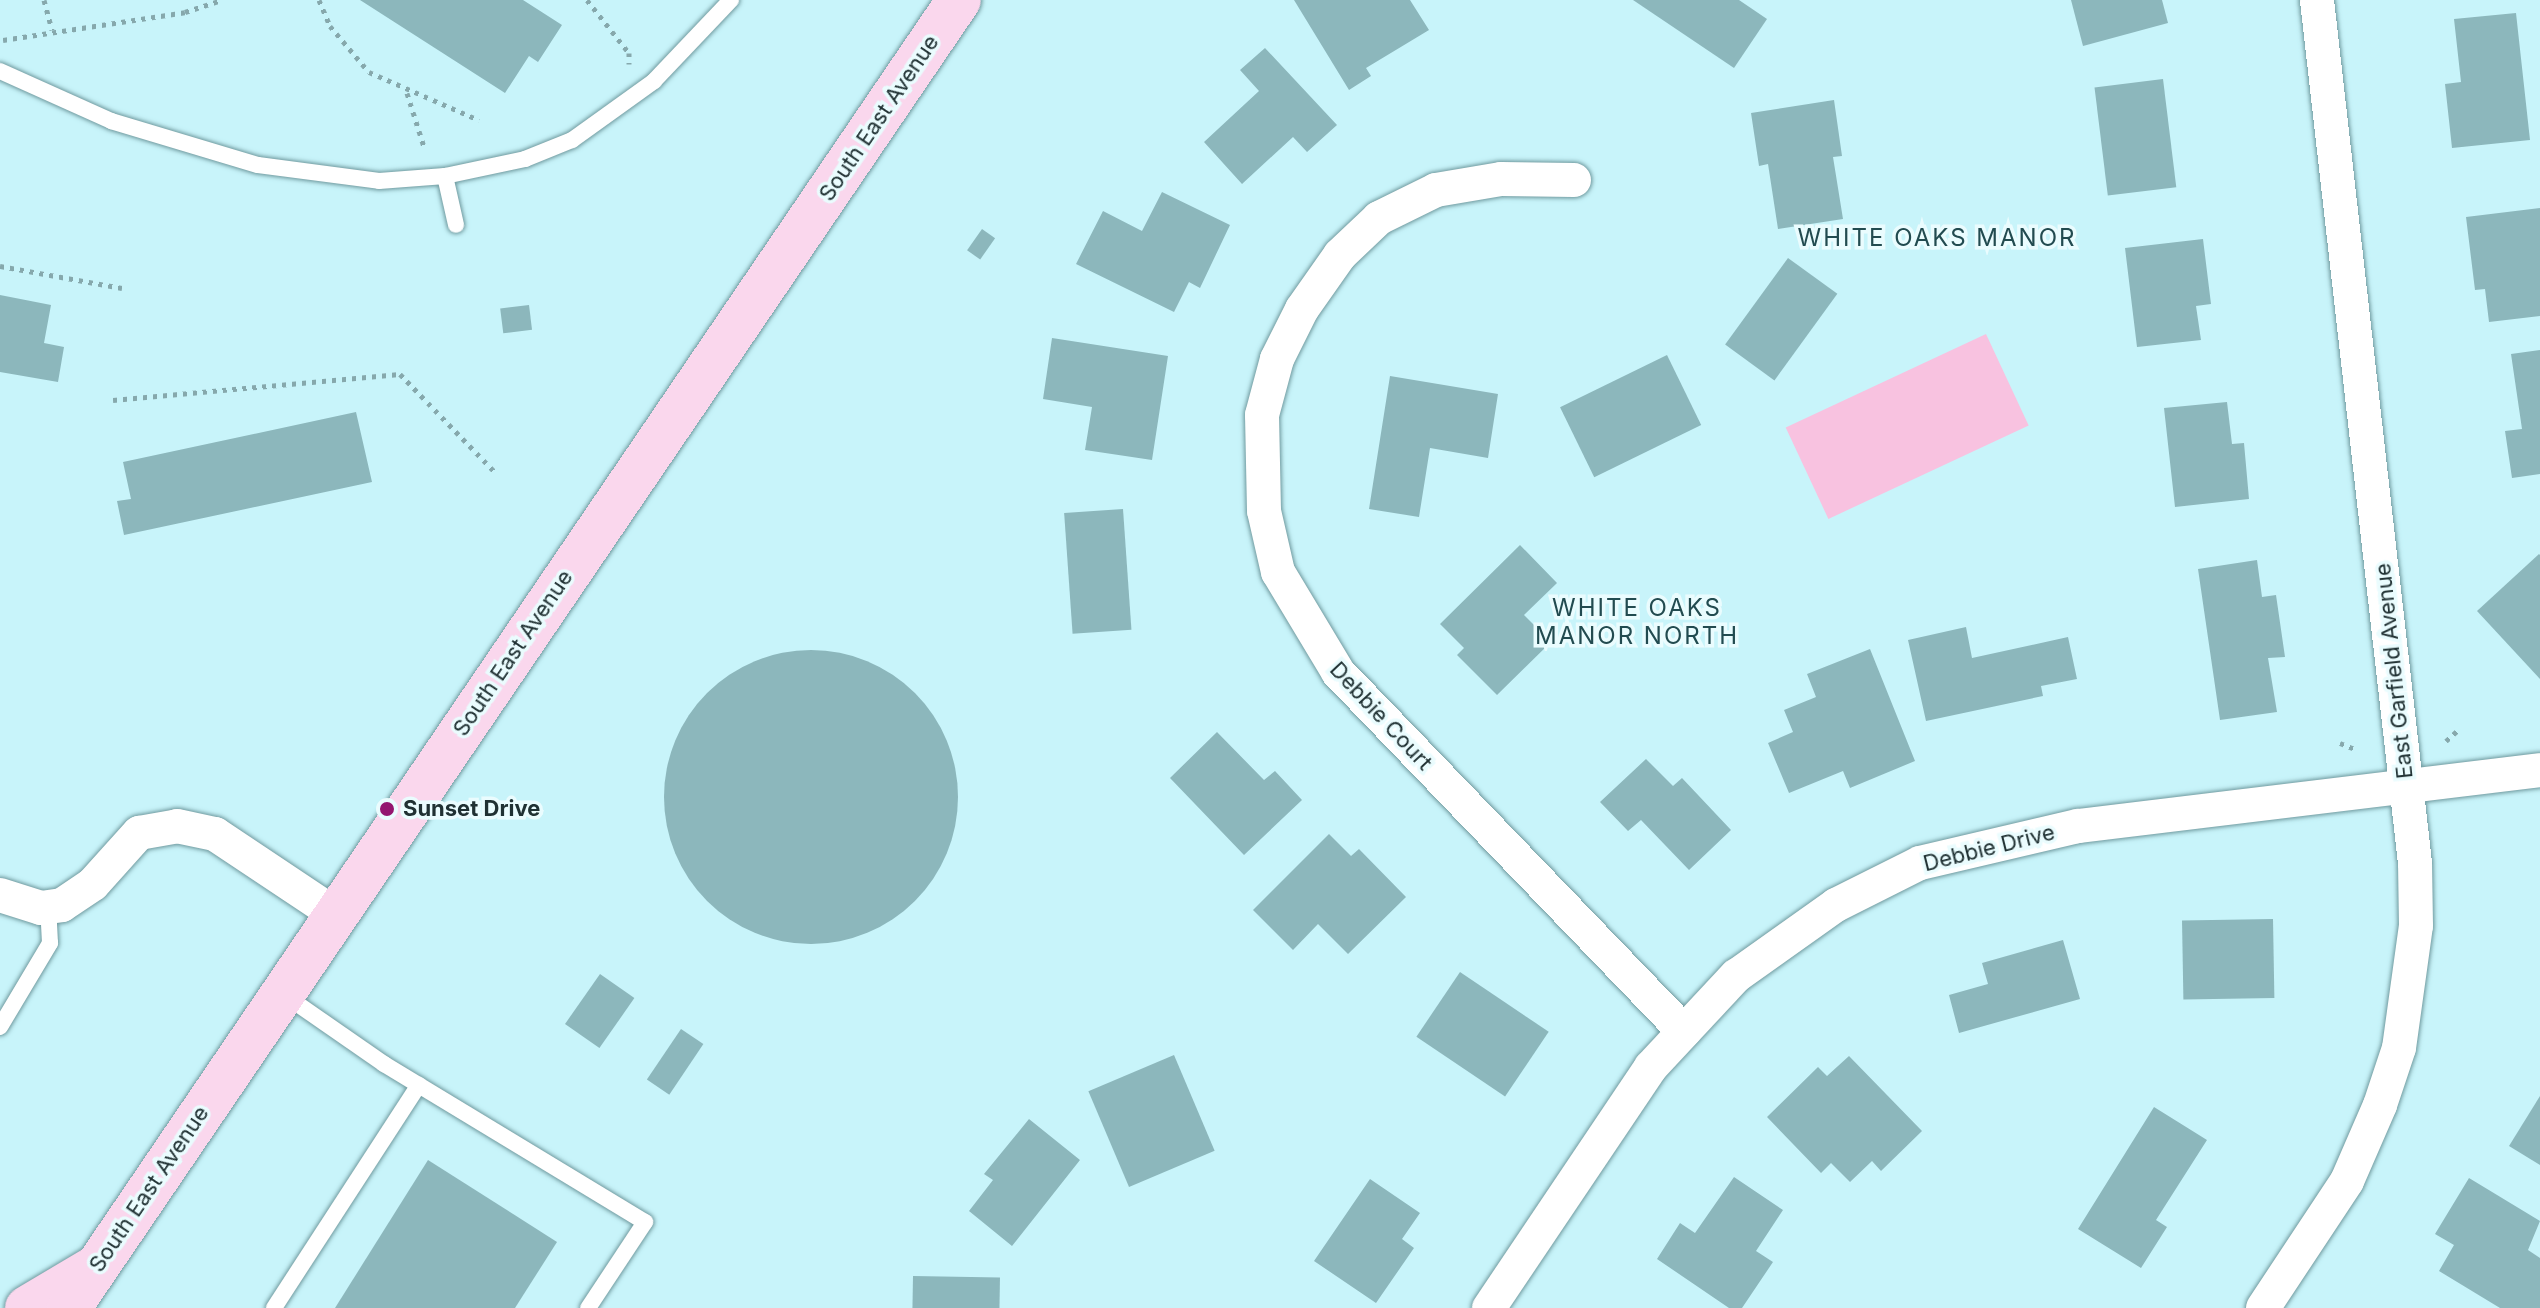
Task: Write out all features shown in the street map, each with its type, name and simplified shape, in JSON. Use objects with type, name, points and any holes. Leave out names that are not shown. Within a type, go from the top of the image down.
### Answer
[{"type":"main road","name":"South East Avenue","points":[[69,1308],[959,0]]},
{"type":"main road","points":[[27,1308],[97,1267]]},
{"type":"street","name":"East Garfield Avenue","points":[[2263,1308],[2347,1181],[2399,1048],[2416,926],[2407,787],[2317,0]]},
{"type":"street","name":"Debbie Court","points":[[1574,180],[1501,179],[1436,190],[1379,218],[1340,255],[1302,309],[1277,359],[1262,415],[1264,511],[1278,572],[1338,672],[1684,1031]]},
{"type":"street","name":"Debbie Drive","points":[[1489,1308],[1651,1067],[1736,976],[1836,905],[1920,863],[2078,826],[2540,770]]},
{"type":"street","points":[[0,895],[48,907],[81,895],[139,833],[177,826],[215,834],[335,914]]},
{"type":"lane","points":[[0,71],[111,121],[258,165],[379,181],[445,176],[525,159],[572,140],[654,81],[731,0]]},
{"type":"lane","points":[[445,176],[456,225]]},
{"type":"lane","points":[[0,1027],[50,943],[48,907]]},
{"type":"lane","points":[[282,993],[419,1085],[645,1222],[588,1308]]},
{"type":"lane","points":[[274,1308],[419,1085]]},
{"type":"path","points":[[44,0],[52,30]]},
{"type":"path","points":[[0,40],[185,12],[222,0]]},
{"type":"path","points":[[319,0],[330,26],[369,72],[407,93],[479,120]]},
{"type":"path","points":[[587,0],[629,53],[623,72]]},
{"type":"path","points":[[407,93],[421,144],[437,153]]},
{"type":"path","points":[[0,266],[122,288]]},
{"type":"path","points":[[113,400],[400,374],[495,472]]},
{"type":"shaded area","points":[[1986,334],[2029,426],[1828,519],[1786,427]]},
{"type":"building","points":[[360,0],[523,0],[562,25],[538,62],[529,56],[505,93]]},
{"type":"building","points":[[1294,0],[1410,0],[1429,30],[1366,68],[1371,76],[1349,90]]},
{"type":"building","points":[[1633,0],[1739,0],[1767,19],[1734,68]]},
{"type":"building","points":[[2071,0],[2162,0],[2168,23],[2083,46]]},
{"type":"building","points":[[2516,13],[2530,140],[2452,148],[2445,84],[2461,82],[2454,19]]},
{"type":"building","points":[[1265,48],[1337,125],[1307,152],[1293,137],[1242,184],[1204,142],[1259,91],[1240,70]]},
{"type":"building","points":[[2163,79],[2176,187],[2108,196],[2095,87]]},
{"type":"building","points":[[1834,100],[1842,156],[1833,157],[1843,219],[1778,229],[1768,164],[1759,166],[1751,113]]},
{"type":"building","points":[[1162,192],[1230,225],[1200,288],[1189,282],[1174,312],[1076,264],[1103,211],[1142,231]]},
{"type":"building","points":[[2540,208],[2540,316],[2489,322],[2485,289],[2475,290],[2466,217]]},
{"type":"building","points":[[982,229],[995,238],[980,259],[967,250]]},
{"type":"building","points":[[2203,239],[2211,304],[2196,306],[2201,340],[2137,347],[2125,248]]},
{"type":"building","points":[[1788,258],[1837,294],[1774,380],[1725,345]]},
{"type":"building","points":[[0,295],[51,305],[44,343],[64,347],[58,382],[0,372]]},
{"type":"building","points":[[529,305],[532,330],[503,333],[500,309]]},
{"type":"building","points":[[1052,338],[1168,356],[1152,460],[1085,450],[1092,407],[1043,399]]},
{"type":"building","points":[[2540,350],[2540,474],[2512,478],[2505,431],[2522,429],[2511,354]]},
{"type":"building","points":[[1667,355],[1701,425],[1594,477],[1560,407]]},
{"type":"building","points":[[1390,376],[1498,394],[1488,458],[1430,448],[1419,517],[1369,509]]},
{"type":"building","points":[[2227,402],[2232,444],[2244,443],[2249,499],[2175,507],[2164,408]]},
{"type":"building","points":[[356,412],[372,482],[124,535],[117,501],[131,499],[123,462]]},
{"type":"building","points":[[1123,509],[1131,630],[1073,634],[1064,513]]},
{"type":"building","points":[[1520,545],[1557,583],[1524,615],[1551,642],[1497,695],[1457,655],[1464,648],[1440,624]]},
{"type":"building","points":[[2540,555],[2540,679],[2477,611]]},
{"type":"building","points":[[2257,560],[2262,597],[2276,595],[2285,657],[2268,658],[2277,712],[2220,720],[2198,569]]},
{"type":"building","points":[[1966,627],[1972,658],[2068,637],[2077,679],[2041,686],[2043,696],[1926,721],[1908,640]]},
{"type":"building","points":[[1870,649],[1915,761],[1850,788],[1843,771],[1789,793],[1768,743],[1793,732],[1784,710],[1816,697],[1807,674]]},
{"type":"building","points":[[811,650],[840,653],[867,661],[893,675],[915,693],[933,715],[947,741],[955,768],[958,797],[955,826],[947,853],[933,879],[915,901],[893,919],[867,933],[840,941],[811,944],[782,941],[755,933],[729,919],[707,901],[689,879],[675,853],[667,826],[664,797],[667,768],[675,741],[689,715],[707,693],[729,675],[755,661],[782,653]]},
{"type":"building","points":[[1217,732],[1264,780],[1275,771],[1302,800],[1244,855],[1170,778]]},
{"type":"building","points":[[1646,759],[1673,786],[1682,778],[1731,830],[1689,870],[1641,820],[1628,831],[1600,802]]},
{"type":"building","points":[[1329,834],[1351,856],[1359,849],[1406,897],[1348,954],[1318,924],[1293,950],[1253,910]]},
{"type":"building","points":[[2273,919],[2274,998],[2183,1000],[2182,921]]},
{"type":"building","points":[[2063,940],[2080,999],[1959,1033],[1949,995],[1988,984],[1982,963]]},
{"type":"building","points":[[1460,972],[1549,1032],[1505,1096],[1416,1037]]},
{"type":"building","points":[[600,974],[634,998],[599,1048],[565,1024]]},
{"type":"building","points":[[681,1029],[703,1044],[669,1095],[647,1080]]},
{"type":"building","points":[[1174,1055],[1215,1151],[1129,1187],[1088,1091]]},
{"type":"building","points":[[1849,1056],[1922,1131],[1881,1171],[1872,1161],[1850,1182],[1831,1163],[1821,1173],[1767,1117],[1818,1067],[1827,1076]]},
{"type":"building","points":[[2540,1096],[2540,1165],[2509,1146]]},
{"type":"building","points":[[2154,1107],[2207,1140],[2156,1220],[2167,1227],[2141,1268],[2078,1229]]},
{"type":"building","points":[[1029,1119],[1080,1160],[1012,1246],[969,1211],[993,1180],[984,1174]]},
{"type":"building","points":[[428,1160],[557,1242],[515,1308],[335,1308]]},
{"type":"building","points":[[1734,1177],[1783,1210],[1756,1251],[1773,1262],[1742,1308],[1729,1308],[1657,1259],[1680,1223],[1695,1233]]},
{"type":"building","points":[[2469,1178],[2540,1221],[2528,1250],[2540,1258],[2540,1308],[2500,1308],[2439,1271],[2454,1245],[2435,1234]]},
{"type":"building","points":[[1370,1179],[1420,1213],[1402,1239],[1414,1248],[1376,1303],[1314,1261]]},
{"type":"building","points":[[913,1276],[1000,1278],[999,1308],[912,1308]]},
{"type":"place","name":"Sunset Drive","points":[[387,809]]},
{"type":"district","name":"WHITE OAKS MANOR","points":[[1937,238]]},
{"type":"district","name":"WHITE OAKS MANOR NORTH","points":[[1637,622]]}]
